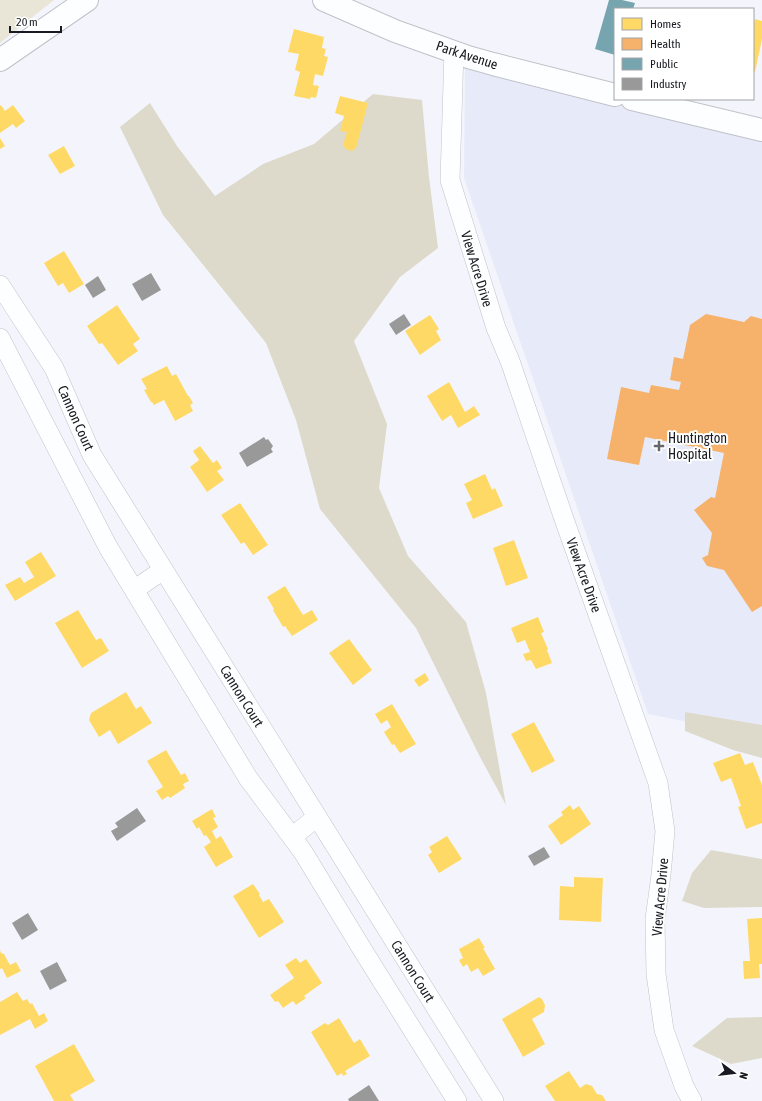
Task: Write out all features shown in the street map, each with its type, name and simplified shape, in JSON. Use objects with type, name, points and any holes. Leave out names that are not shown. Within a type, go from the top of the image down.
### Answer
[{"type":"main road","points":[[0,60],[87,0]]},
{"type":"main road","name":"Park Avenue","points":[[324,0],[395,31],[493,64],[614,95]]},
{"type":"main road","points":[[636,100],[762,130]]},
{"type":"street","name":"View Acre Drive","points":[[454,51],[450,180],[496,328],[510,361],[564,519],[658,783],[665,831],[655,919],[656,974],[664,1030],[684,1086],[692,1101]]},
{"type":"street","name":"Cannon Court","points":[[0,285],[54,368],[92,455],[318,817],[487,1098]]},
{"type":"street","name":"Cannon Court","points":[[0,338],[108,547],[248,778],[303,852],[457,1101]]},
{"type":"street","points":[[49,432],[75,416]]},
{"type":"street","points":[[134,590],[163,570]]},
{"type":"street","points":[[292,837],[318,817]]},
{"type":"shaded area","points":[[0,0],[54,0],[0,43]]},
{"type":"shaded area","name":"Huntington Hospital","points":[[465,66],[762,140],[762,737],[648,714],[464,178]]},
{"type":"shaded area","points":[[373,94],[422,100],[429,177],[438,248],[400,277],[354,341],[387,424],[379,488],[408,556],[466,622],[486,693],[506,805],[480,757],[416,628],[320,509],[296,420],[266,343],[163,215],[120,127],[150,103],[177,146],[215,196],[263,164],[314,144]]},
{"type":"shaded area","points":[[685,712],[762,725],[762,758],[733,750],[685,731]]},
{"type":"shaded area","points":[[711,850],[762,859],[762,907],[704,908],[682,901],[692,873]]},
{"type":"shaded area","points":[[762,1017],[762,1058],[731,1064],[692,1046],[727,1018]]},
{"type":"building: Homes","points":[[755,19],[762,21],[762,39],[755,72],[754,72]]},
{"type":"building: Homes","points":[[294,29],[324,37],[322,48],[326,49],[324,56],[328,57],[323,76],[315,74],[313,85],[319,86],[316,98],[311,97],[310,99],[294,96],[300,72],[295,70],[299,54],[288,52]]},
{"type":"building: Homes","points":[[340,96],[368,103],[356,148],[352,151],[346,149],[343,145],[347,132],[340,131],[344,116],[335,113]]},
{"type":"building: Homes","points":[[1,105],[5,111],[13,105],[25,121],[16,128],[13,124],[0,133]]},
{"type":"building: Homes","points":[[0,138],[5,146],[0,149]]},
{"type":"building: Homes","points":[[64,146],[75,166],[60,174],[48,155]]},
{"type":"building: Homes","points":[[64,251],[84,284],[69,293],[63,283],[58,286],[44,263]]},
{"type":"building: Homes","points":[[117,305],[140,339],[133,344],[138,351],[118,365],[102,343],[99,344],[87,326]]},
{"type":"building: Homes","points":[[430,315],[439,329],[436,331],[441,340],[420,355],[405,331]]},
{"type":"building: Homes","points":[[167,366],[172,376],[176,374],[193,403],[190,405],[193,411],[175,421],[164,400],[154,405],[151,402],[144,390],[147,389],[141,379]]},
{"type":"building: Homes","points":[[449,382],[465,412],[474,406],[480,415],[458,428],[451,415],[442,421],[427,396]]},
{"type":"building: Homes","points":[[200,446],[213,463],[217,460],[222,468],[217,471],[224,480],[207,492],[190,467],[199,460],[193,451]]},
{"type":"building: Homes","points":[[485,474],[492,490],[495,488],[503,506],[473,519],[466,503],[472,500],[464,484]]},
{"type":"building: Homes","points":[[240,503],[268,545],[253,555],[244,542],[241,544],[221,515]]},
{"type":"building: Homes","points":[[514,540],[528,578],[506,586],[493,548]]},
{"type":"building: Homes","points":[[41,552],[56,576],[15,601],[5,585],[20,577],[24,583],[34,577],[25,562]]},
{"type":"building: Homes","points":[[285,586],[303,615],[312,610],[318,620],[292,636],[285,626],[283,627],[267,597]]},
{"type":"building: Homes","points":[[78,610],[96,640],[101,638],[109,651],[82,668],[55,623]]},
{"type":"building: Homes","points":[[538,617],[544,632],[541,633],[552,663],[536,669],[531,660],[526,661],[523,654],[530,652],[525,640],[517,643],[511,628]]},
{"type":"building: Homes","points":[[349,639],[372,670],[353,685],[329,653]]},
{"type":"building: Homes","points":[[425,673],[429,680],[419,687],[414,680]]},
{"type":"building: Homes","points":[[126,692],[136,709],[141,706],[152,723],[118,744],[110,730],[99,737],[89,720],[91,713]]},
{"type":"building: Homes","points":[[392,704],[416,744],[400,753],[394,744],[392,745],[384,732],[391,727],[387,720],[381,724],[375,714]]},
{"type":"building: Homes","points":[[534,722],[555,761],[532,773],[511,734]]},
{"type":"building: Homes","points":[[166,750],[181,775],[185,773],[189,781],[183,784],[185,788],[170,798],[168,796],[162,800],[156,791],[163,787],[147,761]]},
{"type":"building: Homes","points":[[740,753],[745,765],[753,762],[762,785],[762,823],[746,829],[738,807],[741,806],[731,778],[721,782],[713,763]]},
{"type":"building: Homes","points":[[570,805],[573,810],[579,806],[591,824],[561,845],[548,826],[563,815],[561,812]]},
{"type":"building: Homes","points":[[212,809],[216,817],[213,818],[218,827],[212,831],[216,839],[221,836],[233,857],[216,867],[204,847],[211,842],[206,835],[204,836],[199,827],[197,829],[192,821]]},
{"type":"building: Homes","points":[[447,836],[462,859],[439,873],[428,855],[432,852],[429,847]]},
{"type":"building: Homes","points":[[574,877],[603,878],[601,922],[559,920],[560,886],[574,887]]},
{"type":"building: Homes","points":[[253,884],[260,894],[259,895],[263,902],[269,899],[284,922],[259,938],[233,896]]},
{"type":"building: Homes","points":[[762,918],[762,964],[759,964],[760,978],[744,979],[743,961],[750,961],[747,919]]},
{"type":"building: Homes","points":[[479,938],[495,969],[483,976],[478,968],[471,972],[467,964],[463,967],[459,960],[463,958],[459,949]]},
{"type":"building: Homes","points":[[0,950],[10,965],[16,962],[21,971],[7,978],[2,968],[0,969]]},
{"type":"building: Homes","points":[[296,958],[300,963],[306,959],[322,983],[304,996],[306,998],[296,1005],[293,1001],[283,1008],[278,1001],[275,1002],[270,995],[294,978],[285,965]]},
{"type":"building: Homes","points":[[17,992],[23,1001],[27,999],[30,1004],[32,1003],[39,1016],[44,1013],[48,1021],[35,1029],[30,1019],[0,1035],[0,1002]]},
{"type":"building: Homes","points":[[539,997],[545,1005],[544,1012],[532,1019],[545,1044],[523,1057],[502,1019]]},
{"type":"building: Homes","points":[[339,1018],[354,1043],[360,1039],[370,1056],[345,1071],[347,1074],[343,1076],[342,1073],[337,1076],[311,1032],[325,1023],[328,1025]]},
{"type":"building: Homes","points":[[74,1044],[95,1081],[70,1095],[74,1101],[54,1101],[35,1066]]},
{"type":"building: Homes","points":[[569,1071],[580,1088],[586,1084],[592,1086],[597,1094],[602,1095],[606,1101],[555,1101],[545,1086]]},
{"type":"building: Health","points":[[706,314],[744,322],[751,316],[762,319],[762,606],[752,612],[724,570],[707,566],[702,558],[708,555],[712,533],[694,510],[711,497],[715,498],[724,453],[645,437],[639,465],[607,459],[621,387],[649,393],[651,385],[679,390],[681,382],[670,380],[674,357],[683,359],[690,325]]},
{"type":"building: Public","points":[[609,0],[622,0],[635,3],[633,8],[614,8],[614,55],[595,49]]},
{"type":"building: Industry","points":[[151,273],[161,290],[142,301],[132,284]]},
{"type":"building: Industry","points":[[98,276],[106,290],[93,298],[85,285]]},
{"type":"building: Industry","points":[[404,314],[411,325],[396,335],[389,324]]},
{"type":"building: Industry","points":[[264,437],[266,440],[268,439],[273,446],[271,449],[273,452],[247,467],[239,453]]},
{"type":"building: Industry","points":[[137,808],[146,821],[117,841],[111,831],[118,827],[115,823]]},
{"type":"building: Industry","points":[[544,847],[550,857],[534,866],[528,856]]},
{"type":"building: Industry","points":[[28,913],[38,930],[22,940],[12,923]]},
{"type":"building: Industry","points":[[57,962],[67,981],[50,990],[40,971]]},
{"type":"building: Industry","points":[[369,1085],[379,1101],[349,1101],[348,1099]]},
{"type":"place","name":"Huntington Hospital","points":[[659,446]]}]
